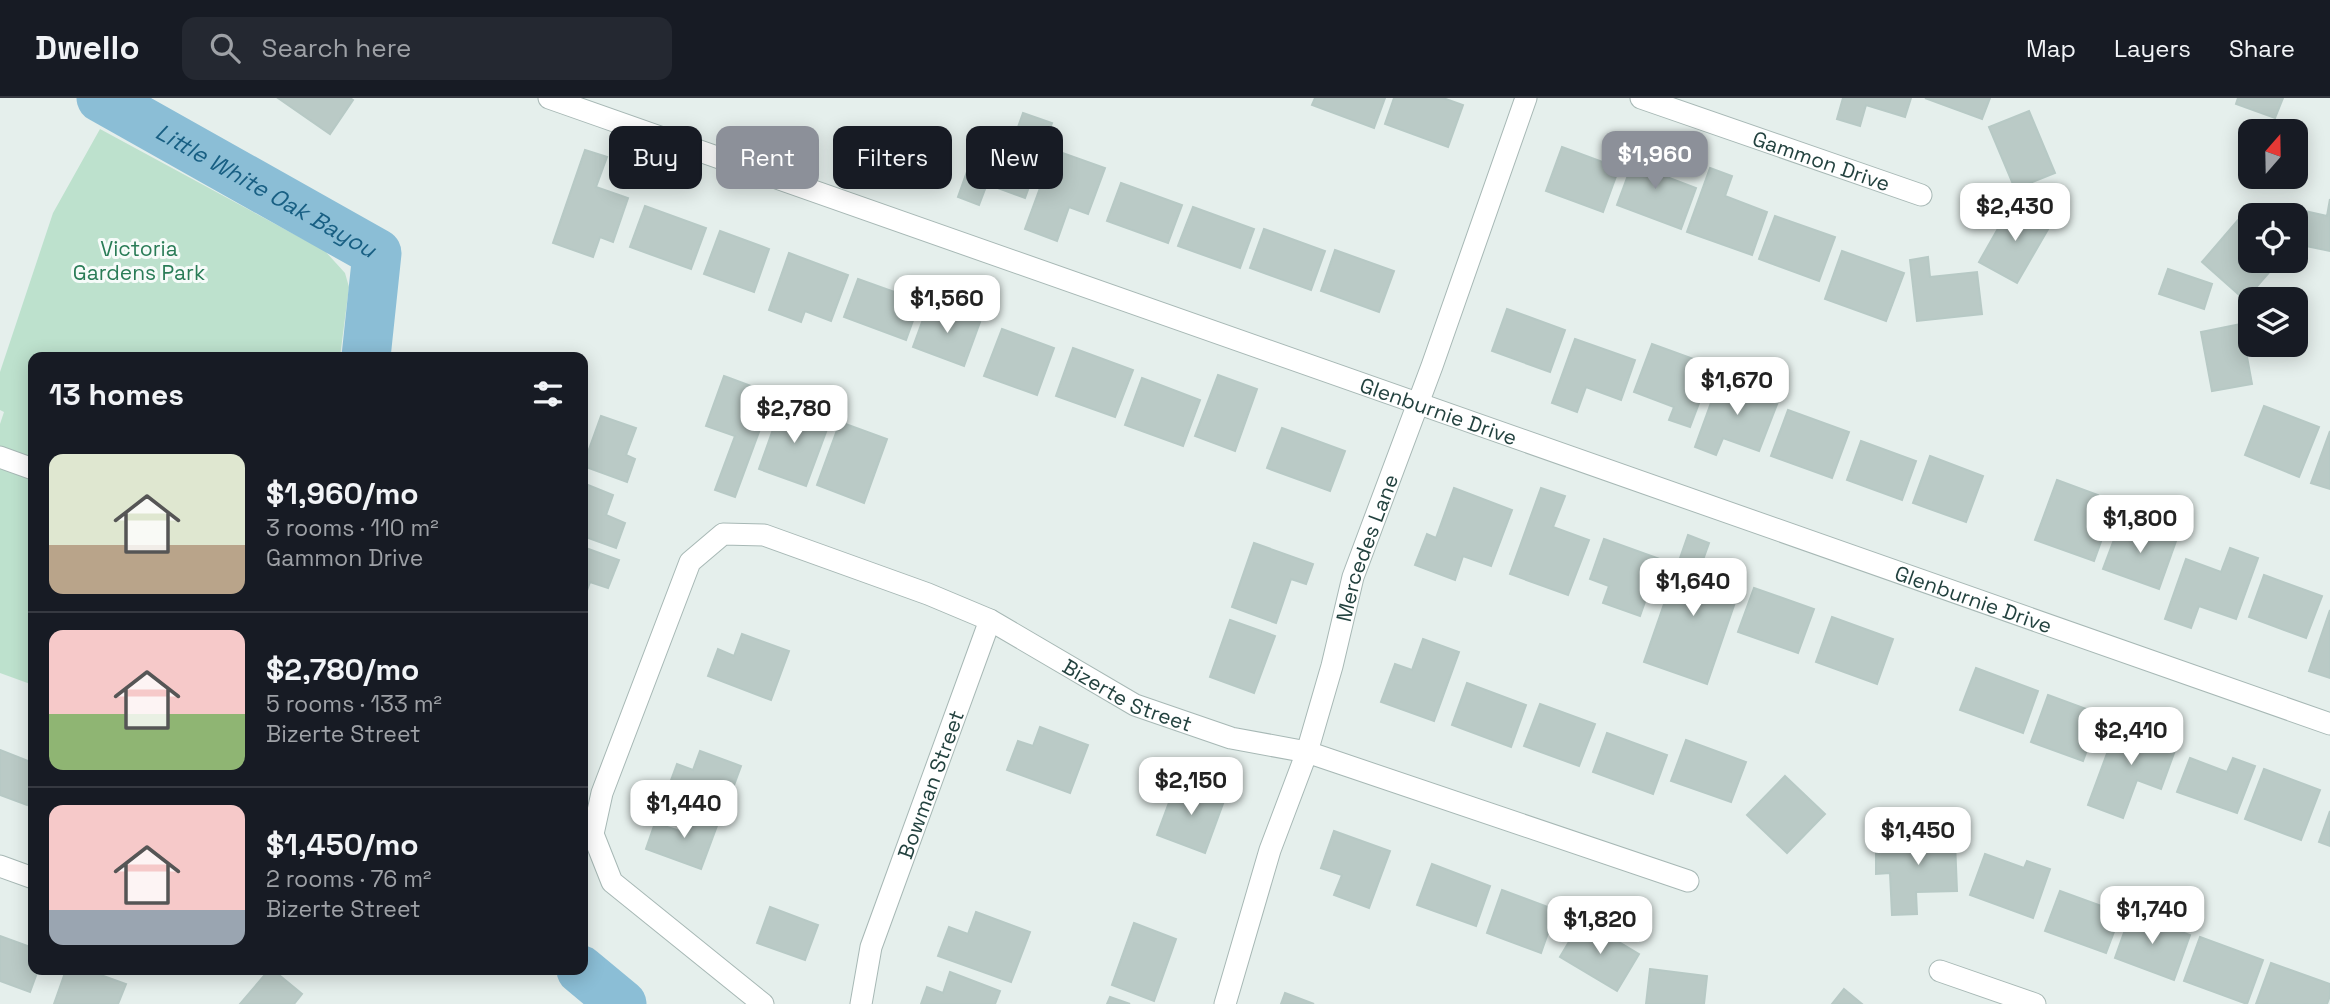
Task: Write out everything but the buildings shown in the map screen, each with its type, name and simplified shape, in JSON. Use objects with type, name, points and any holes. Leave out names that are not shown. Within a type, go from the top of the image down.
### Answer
[{"type":"street","name":"Glenburnie Drive","points":[[550,98],[2330,724]]},
{"type":"street","name":"Mercedes Lane","points":[[1225,1004],[1270,849],[1307,752],[1332,666],[1353,577],[1419,402],[1526,98]]},
{"type":"street","name":"Gammon Drive","points":[[1641,98],[1920,195]]},
{"type":"street","points":[[0,457],[28,467]]},
{"type":"street","name":"Bizerte Street","points":[[763,1004],[612,882],[593,834],[602,793],[690,562],[723,534],[764,535],[928,594],[990,620],[1135,705],[1231,738],[1307,752],[1688,881]]},
{"type":"street","name":"Bowman Street","points":[[861,1004],[871,947],[990,620]]},
{"type":"street","points":[[0,866],[28,876]]},
{"type":"street","points":[[1940,971],[2035,1004]]},
{"type":"green space","name":"Victoria Gardens Park","points":[[100,129],[325,251],[345,273],[349,287],[341,352],[28,352],[28,683],[0,673],[0,424],[4,412],[0,410],[0,372],[53,213]]},
{"type":"waterway","name":"Little White Oak Bayou","points":[[101,98],[377,253],[367,352]]},
{"type":"waterway","name":"Little White Oak Bayou","points":[[587,975],[622,1004]]}]
